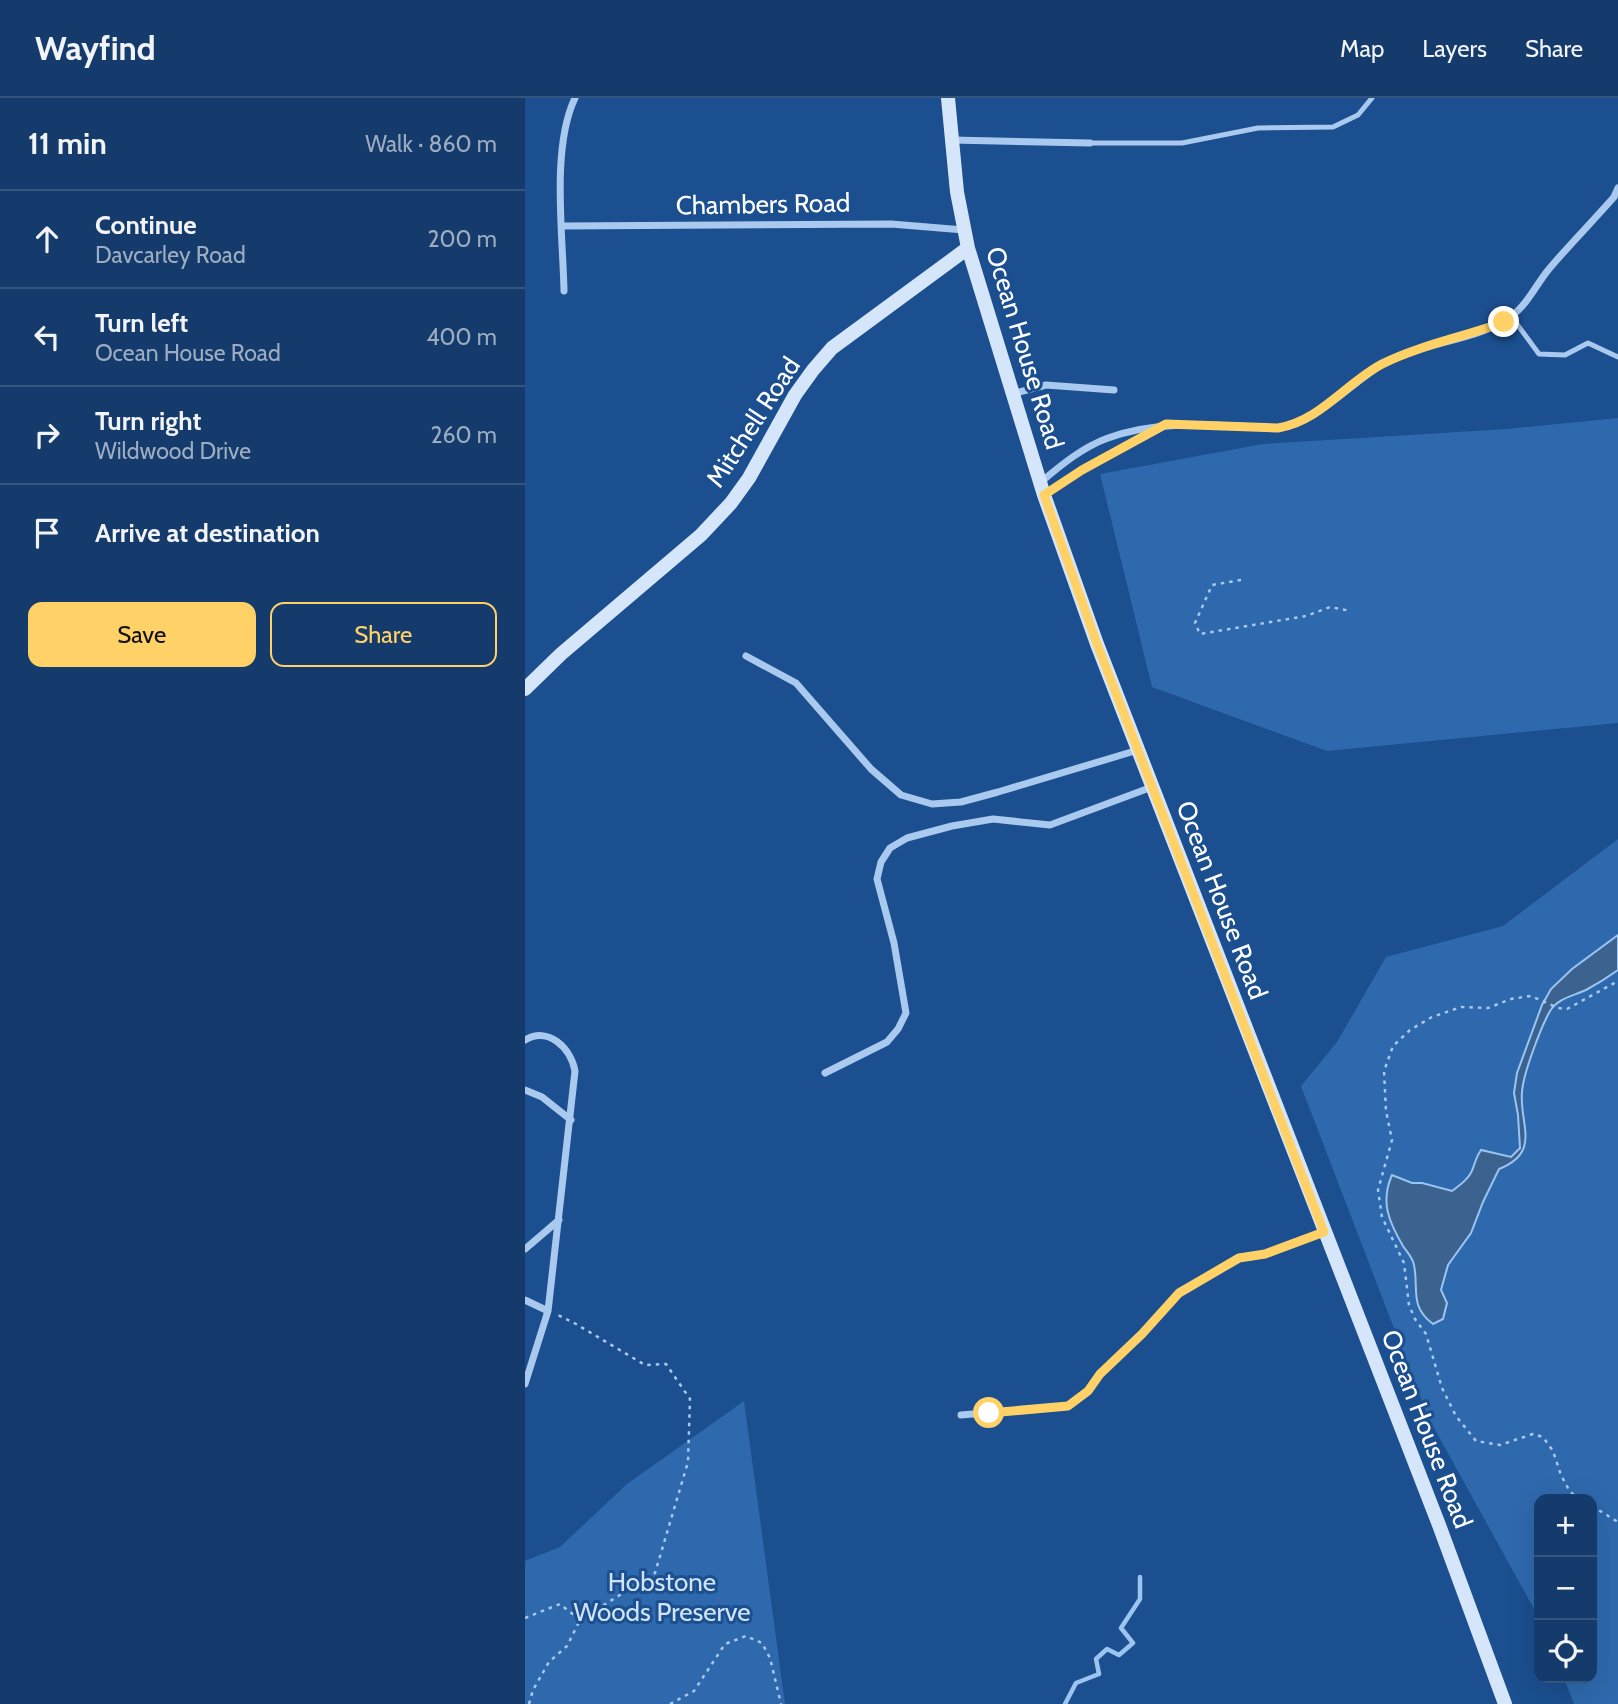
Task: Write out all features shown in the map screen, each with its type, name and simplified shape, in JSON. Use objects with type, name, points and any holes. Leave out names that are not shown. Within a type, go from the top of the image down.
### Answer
[{"type":"main road","name":"Ocean House Road","points":[[948,98],[951,140],[968,248],[1042,489],[1152,788],[1439,1525],[1505,1704]]},
{"type":"main road","name":"Mitchell Road","points":[[525,689],[587,631],[701,535],[731,503],[749,478],[796,395],[832,348],[968,248]]},
{"type":"street","points":[[564,291],[563,134],[575,98]]},
{"type":"street","points":[[951,140],[1090,143]]},
{"type":"street","points":[[1042,489],[1070,458],[1107,438],[1166,424],[1278,428],[1291,426],[1306,419],[1380,365],[1417,349],[1504,322],[1522,308],[1547,271],[1614,197],[1618,188]]},
{"type":"street","name":"Chambers Road","points":[[562,226],[891,224],[964,230]]},
{"type":"street","points":[[1011,395],[1046,385],[1114,390]]},
{"type":"street","points":[[1042,489],[1166,424]]},
{"type":"street","points":[[746,656],[796,683],[871,769],[901,795],[932,804],[961,802],[1138,750]]},
{"type":"street","points":[[825,1073],[887,1042],[898,1029],[905,1013],[894,943],[877,879],[881,862],[890,848],[907,838],[993,819],[1050,825],[1152,788]]},
{"type":"street","points":[[525,1040],[545,1036],[562,1045],[569,1053],[575,1071],[548,1311],[525,1384]]},
{"type":"street","points":[[525,1090],[542,1097],[571,1120]]},
{"type":"street","points":[[525,1250],[559,1220]]},
{"type":"street","points":[[961,1415],[1068,1406],[1088,1391],[1100,1374],[1142,1334],[1179,1293],[1239,1258],[1265,1254],[1324,1232]]},
{"type":"street","points":[[525,1300],[548,1311]]},
{"type":"lane","points":[[1090,143],[1182,143],[1258,128],[1333,128],[1358,115],[1372,98]]},
{"type":"lane","points":[[1511,316],[1539,354],[1565,355],[1588,344],[1618,357]]},
{"type":"path","points":[[1241,580],[1212,585],[1195,623],[1200,634],[1306,616],[1330,607],[1351,611]]},
{"type":"path","points":[[1573,1494],[1561,1475],[1553,1451],[1543,1437],[1532,1434],[1500,1446],[1476,1441],[1456,1416],[1442,1388],[1426,1334],[1409,1306],[1404,1263],[1382,1217],[1378,1190],[1392,1140],[1386,1111],[1384,1071],[1393,1046],[1410,1030],[1432,1017],[1461,1007],[1488,1008],[1511,999],[1531,996],[1558,1007],[1575,1006],[1618,981]]},
{"type":"path","points":[[529,1704],[533,1690],[549,1662],[568,1646],[580,1620],[655,1573],[688,1462],[690,1398],[666,1364],[645,1365],[576,1324],[548,1311]]},
{"type":"path","points":[[1597,1509],[1618,1522]]},
{"type":"path","points":[[525,1618],[560,1604],[580,1620]]},
{"type":"path","points":[[670,1704],[694,1691],[725,1644],[746,1636],[762,1643],[770,1658],[781,1704]]},
{"type":"green space","points":[[1618,418],[1618,723],[1327,751],[1152,687],[1100,474],[1263,444],[1507,429]]},
{"type":"green space","points":[[1618,839],[1618,1704],[1574,1704],[1566,1683],[1597,1683],[1597,1494],[1534,1494],[1534,1609],[1428,1417],[1301,1086],[1337,1042],[1386,957],[1503,926]]},
{"type":"green space","name":"Hobstone Woods Preserve","points":[[744,1401],[785,1704],[525,1704],[525,1561],[560,1547],[627,1484]]},
{"type":"shaded area","points":[[1618,935],[1618,970],[1586,990],[1557,1003],[1546,1018],[1523,1084],[1524,1146],[1512,1162],[1499,1169],[1471,1233],[1448,1265],[1441,1290],[1447,1303],[1443,1319],[1433,1324],[1425,1317],[1418,1304],[1413,1262],[1390,1220],[1387,1194],[1392,1175],[1412,1183],[1452,1191],[1470,1175],[1481,1150],[1511,1157],[1520,1148],[1514,1093],[1517,1073],[1542,1005],[1551,989],[1572,969]]},
{"type":"waterway","points":[[1065,1704],[1076,1683],[1099,1674],[1096,1659],[1107,1649],[1119,1655],[1133,1643],[1121,1628],[1140,1599],[1140,1577]]},
{"type":"route","points":[[989,1413],[1068,1406],[1088,1391],[1100,1374],[1142,1334],[1179,1293],[1239,1258],[1265,1254],[1324,1232],[1097,644],[1044,495],[1082,470],[1166,424],[1278,428],[1291,426],[1306,419],[1380,365],[1417,349],[1504,322]]}]
